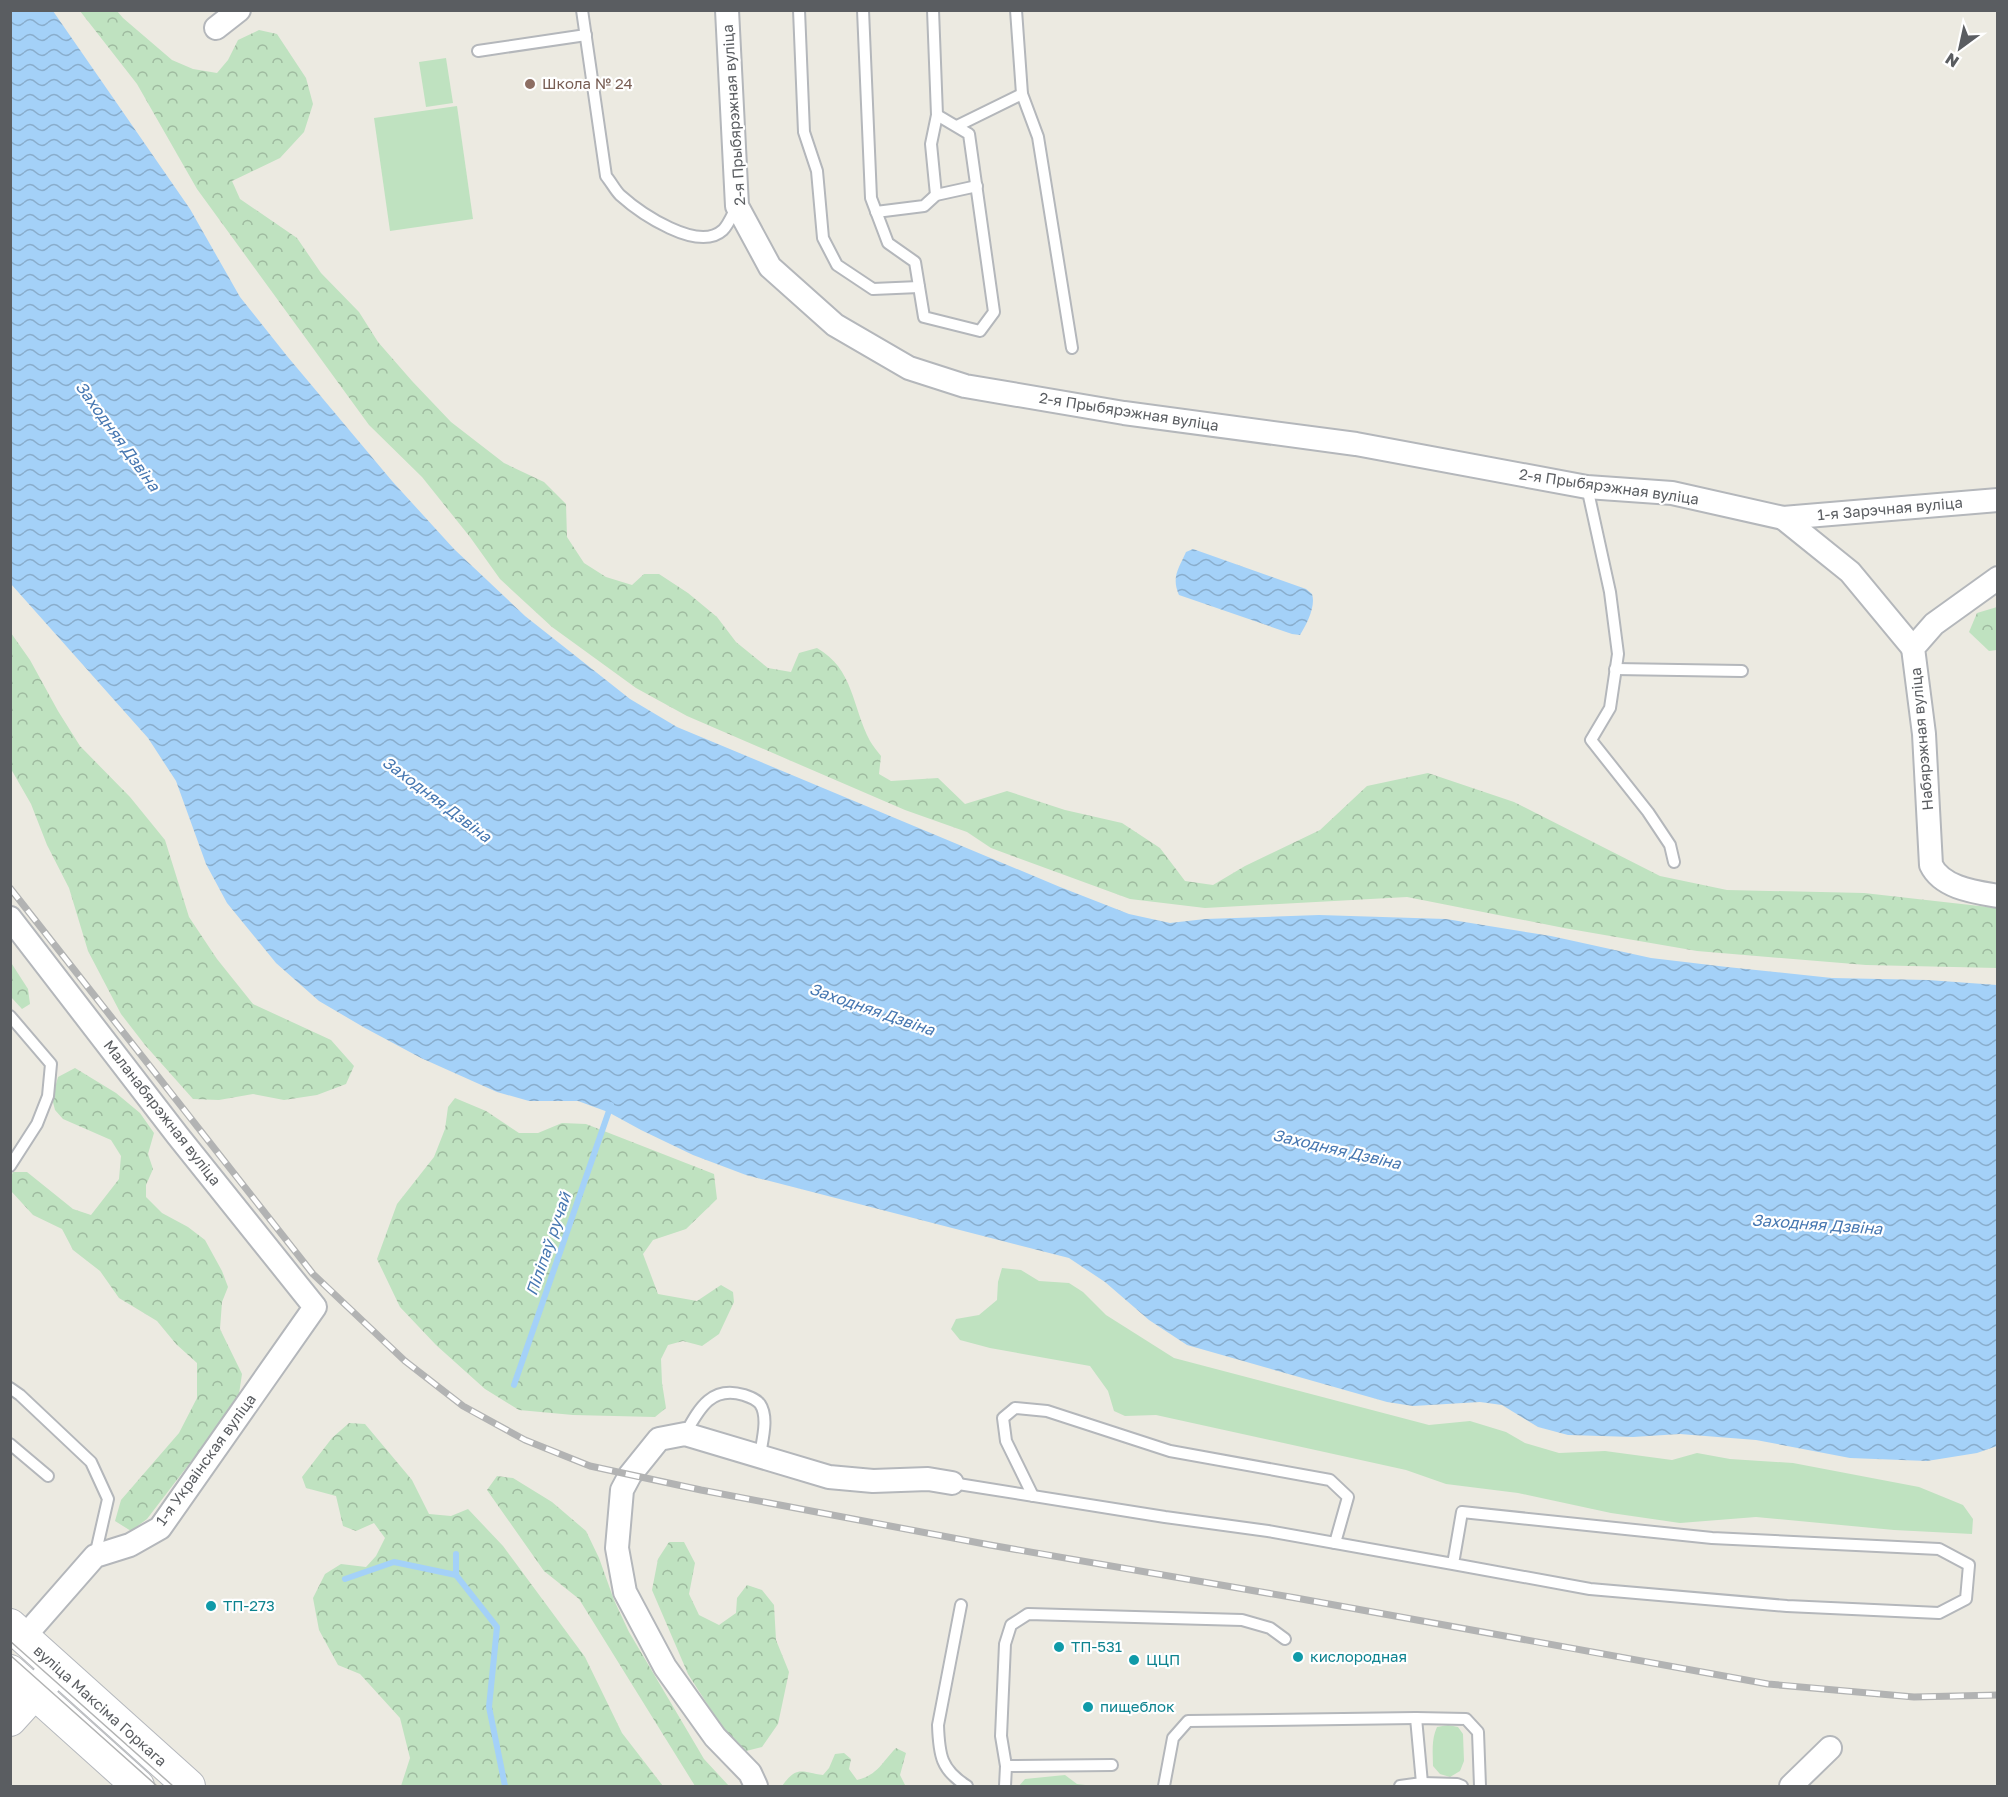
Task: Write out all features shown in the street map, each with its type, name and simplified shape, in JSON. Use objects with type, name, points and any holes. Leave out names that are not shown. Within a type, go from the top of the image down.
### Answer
[{"type":"main road","name":"вуліца Максіма Горкага","points":[[17,1631],[189,1786]]},
{"type":"main road","points":[[10,1720],[58,1667]]},
{"type":"main road","points":[[10,1671],[138,1786]]},
{"type":"street","points":[[216,28],[239,10]]},
{"type":"street","name":"2-я Прыбярэжная вуліца","points":[[727,10],[737,206],[770,267],[836,325],[909,368],[965,386],[1124,413],[1356,444],[1587,487],[1672,493],[1783,518]]},
{"type":"street","name":"1-я Зарэчная вуліца","points":[[1783,518],[1998,500]]},
{"type":"street","points":[[1783,518],[1850,572],[1913,648]]},
{"type":"street","name":"Набярэжная вуліца","points":[[1998,578],[1934,624],[1913,648],[1924,734],[1932,865],[1936,874],[1955,886],[1998,896]]},
{"type":"street","name":"Маланабярэжная вуліца","points":[[10,918],[178,1136],[315,1307]]},
{"type":"street","name":"1-я Украінская вуліца","points":[[95,1556],[130,1545],[160,1528],[315,1307]]},
{"type":"street","points":[[756,1786],[750,1773],[715,1737],[665,1668],[625,1592],[617,1548],[622,1490],[630,1475],[660,1438],[685,1434],[829,1477],[873,1481],[928,1479],[952,1483]]},
{"type":"street","points":[[17,1631],[95,1556]]},
{"type":"street","points":[[1791,1786],[1830,1748]]},
{"type":"lane","points":[[582,10],[606,176],[620,194],[655,221],[681,233],[704,238],[723,230],[737,206]]},
{"type":"lane","points":[[799,10],[804,132],[817,171],[823,238],[837,265],[873,289],[919,287]]},
{"type":"lane","points":[[863,10],[871,198],[876,212],[888,243],[915,262],[924,317],[980,331],[994,312],[969,134],[937,115]]},
{"type":"lane","points":[[933,10],[937,115],[931,144],[936,195]]},
{"type":"lane","points":[[1016,10],[1022,94],[1038,138],[1072,348]]},
{"type":"lane","points":[[478,51],[586,35]]},
{"type":"lane","points":[[957,126],[1022,94]]},
{"type":"lane","points":[[876,212],[924,206],[936,195],[977,186]]},
{"type":"lane","points":[[1587,487],[1610,592],[1617,654],[1610,708],[1591,740],[1648,812],[1670,845],[1674,862]]},
{"type":"lane","points":[[1615,669],[1742,671]]},
{"type":"lane","points":[[10,1016],[51,1064],[48,1096],[37,1124],[10,1166]]},
{"type":"lane","points":[[10,1388],[91,1462],[108,1498],[95,1556]]},
{"type":"lane","points":[[685,1434],[700,1408],[715,1395],[733,1392],[752,1398],[761,1405],[765,1420],[760,1455]]},
{"type":"lane","points":[[1033,1496],[1006,1442],[1003,1418],[1015,1408],[1047,1411],[1170,1451],[1330,1480],[1348,1497],[1335,1543]]},
{"type":"lane","points":[[10,1444],[48,1476]]},
{"type":"lane","points":[[952,1483],[1268,1531],[1590,1589],[1787,1605],[1939,1613],[1966,1599],[1969,1565],[1939,1549],[1712,1538],[1462,1512],[1453,1564]]},
{"type":"lane","points":[[961,1605],[938,1725],[939,1743],[945,1767],[954,1778],[967,1786]]},
{"type":"lane","points":[[1005,1786],[1006,1766],[1001,1736],[1005,1644],[1011,1625],[1028,1614],[1242,1620],[1270,1628],[1285,1639]]},
{"type":"lane","points":[[1416,1718],[1422,1783]]},
{"type":"lane","points":[[1164,1786],[1173,1738],[1188,1721],[1416,1718],[1466,1719],[1472,1725],[1478,1732],[1480,1786]]},
{"type":"lane","points":[[1006,1766],[1112,1765]]},
{"type":"lane","points":[[1400,1786],[1422,1783],[1462,1786]]},
{"type":"green space","points":[[80,11],[117,11],[172,60],[193,69],[217,73],[228,60],[238,40],[259,30],[277,34],[306,78],[313,104],[304,132],[280,158],[232,181],[240,199],[297,238],[321,273],[359,312],[378,342],[451,422],[504,463],[544,482],[566,504],[567,537],[584,563],[606,577],[632,585],[644,574],[659,574],[688,593],[717,617],[736,642],[768,668],[791,672],[799,653],[817,648],[829,657],[845,678],[870,741],[881,756],[879,774],[891,781],[938,778],[965,804],[1007,791],[1065,810],[1122,823],[1160,848],[1185,881],[1213,885],[1245,866],[1320,830],[1367,786],[1428,773],[1514,802],[1660,876],[1727,890],[1864,893],[1997,908],[1997,968],[1866,965],[1697,951],[1407,897],[1205,908],[1130,899],[991,848],[967,832],[905,810],[687,716],[636,688],[552,627],[500,579],[422,477],[369,425],[197,189],[137,84]]},
{"type":"green space","points":[[446,58],[453,103],[426,107],[419,62]]},
{"type":"green space","points":[[457,106],[473,219],[390,231],[374,118]]},
{"type":"green space","points":[[1997,607],[1997,650],[1989,651],[1969,632],[1977,613]]},
{"type":"green space","points":[[11,633],[30,660],[80,746],[130,797],[165,840],[189,917],[217,959],[253,1004],[331,1040],[354,1066],[346,1084],[317,1095],[284,1100],[253,1094],[219,1100],[193,1099],[121,1014],[88,951],[69,888],[47,845],[31,804],[11,769]]},
{"type":"green space","points":[[10,961],[28,989],[30,1004],[22,1009],[11,997]]},
{"type":"green space","points":[[75,1068],[116,1093],[140,1113],[154,1133],[148,1154],[153,1169],[146,1185],[146,1197],[162,1213],[188,1227],[205,1240],[222,1271],[228,1287],[222,1302],[220,1329],[242,1374],[239,1394],[228,1413],[147,1519],[131,1531],[115,1521],[121,1500],[179,1433],[197,1398],[197,1363],[176,1344],[157,1321],[119,1298],[100,1271],[73,1250],[62,1229],[33,1215],[11,1191],[13,1172],[27,1172],[73,1209],[91,1215],[119,1179],[121,1156],[111,1140],[63,1119],[55,1110],[52,1098],[58,1077]]},
{"type":"green space","points":[[455,1098],[486,1111],[519,1133],[538,1133],[562,1123],[586,1124],[714,1174],[717,1199],[686,1229],[653,1240],[643,1254],[658,1294],[697,1301],[721,1285],[733,1292],[734,1302],[719,1334],[702,1346],[683,1341],[668,1345],[661,1359],[666,1408],[655,1417],[573,1415],[519,1410],[485,1389],[436,1345],[400,1307],[377,1259],[397,1204],[434,1157],[445,1129],[448,1107]]},
{"type":"green space","points":[[1002,1268],[1021,1270],[1039,1281],[1069,1283],[1083,1292],[1106,1315],[1174,1358],[1429,1425],[1470,1421],[1506,1432],[1525,1443],[1559,1453],[1605,1451],[1672,1460],[1697,1453],[1730,1459],[1793,1463],[1919,1487],[1963,1505],[1973,1519],[1972,1534],[1894,1530],[1756,1517],[1680,1523],[1611,1513],[1518,1493],[1446,1484],[1406,1470],[1156,1415],[1125,1416],[1114,1411],[1108,1391],[1090,1366],[990,1348],[960,1340],[951,1329],[956,1319],[979,1315],[997,1300]]},
{"type":"green space","points":[[349,1423],[365,1424],[412,1480],[429,1514],[451,1516],[468,1509],[503,1546],[585,1657],[622,1733],[663,1786],[401,1786],[410,1758],[400,1718],[360,1674],[338,1665],[319,1630],[313,1598],[325,1574],[341,1564],[366,1567],[376,1556],[385,1538],[374,1523],[356,1531],[343,1526],[336,1496],[306,1488],[302,1477],[332,1438]]},
{"type":"green space","points":[[497,1476],[513,1478],[552,1502],[586,1531],[629,1632],[704,1759],[729,1786],[695,1786],[579,1599],[544,1571],[487,1490]]},
{"type":"green space","points":[[669,1542],[684,1542],[695,1563],[689,1594],[699,1615],[719,1625],[736,1613],[737,1598],[747,1585],[762,1590],[774,1605],[776,1640],[789,1672],[778,1724],[762,1747],[746,1751],[734,1746],[688,1674],[652,1590],[658,1559]]},
{"type":"green space","points":[[1448,1725],[1458,1727],[1463,1734],[1464,1761],[1460,1771],[1450,1777],[1440,1774],[1433,1766],[1435,1732],[1437,1727]]},
{"type":"green space","points":[[896,1748],[906,1753],[900,1775],[907,1786],[782,1786],[796,1772],[823,1775],[835,1754],[844,1753],[851,1759],[849,1769],[857,1780],[864,1778],[875,1771]]},
{"type":"green space","points":[[1065,1775],[1077,1784],[1094,1786],[1019,1786],[1025,1779]]},
{"type":"water","name":"Заходняя Дзвіна","points":[[10,11],[53,11],[190,209],[240,297],[392,481],[454,549],[525,616],[630,699],[677,727],[1060,887],[1129,914],[1170,923],[1205,919],[1319,915],[1446,919],[1551,936],[1651,958],[1832,978],[1928,980],[1997,985],[1997,1446],[1977,1453],[1927,1461],[1850,1458],[1756,1440],[1680,1434],[1633,1437],[1568,1435],[1538,1427],[1502,1405],[1480,1402],[1413,1406],[1387,1402],[1187,1345],[1149,1320],[1105,1282],[1069,1258],[746,1175],[693,1155],[608,1112],[578,1101],[529,1101],[497,1092],[421,1058],[319,1001],[276,963],[227,903],[206,864],[176,781],[148,738],[11,584]]},
{"type":"water","points":[[1193,549],[1306,589],[1312,594],[1313,604],[1300,635],[1179,595],[1176,583],[1177,573],[1186,552]]},
{"type":"waterway","name":"Піліпаў ручай","points":[[514,1385],[611,1105]]},
{"type":"waterway","name":"Піліпаў ручай","points":[[456,1554],[456,1575],[497,1627],[489,1707],[505,1786]]},
{"type":"waterway","points":[[345,1579],[394,1562],[456,1575]]},
{"type":"tram line","points":[[10,1641],[173,1786]]},
{"type":"tram line","points":[[10,1655],[157,1786]]},
{"type":"railway","points":[[10,888],[313,1274],[405,1361],[463,1406],[525,1440],[590,1466],[701,1490],[990,1545],[1768,1684],[1914,1697],[1998,1695]]},
{"type":"place","name":"Школа № 24","points":[[530,84]]},
{"type":"place","name":"ТП-273","points":[[211,1606]]},
{"type":"place","name":"ТП-531","points":[[1059,1647]]},
{"type":"place","name":"кислородная","points":[[1298,1657]]},
{"type":"place","name":"ЦЦП","points":[[1134,1660]]},
{"type":"place","name":"пищеблок","points":[[1088,1707]]}]
